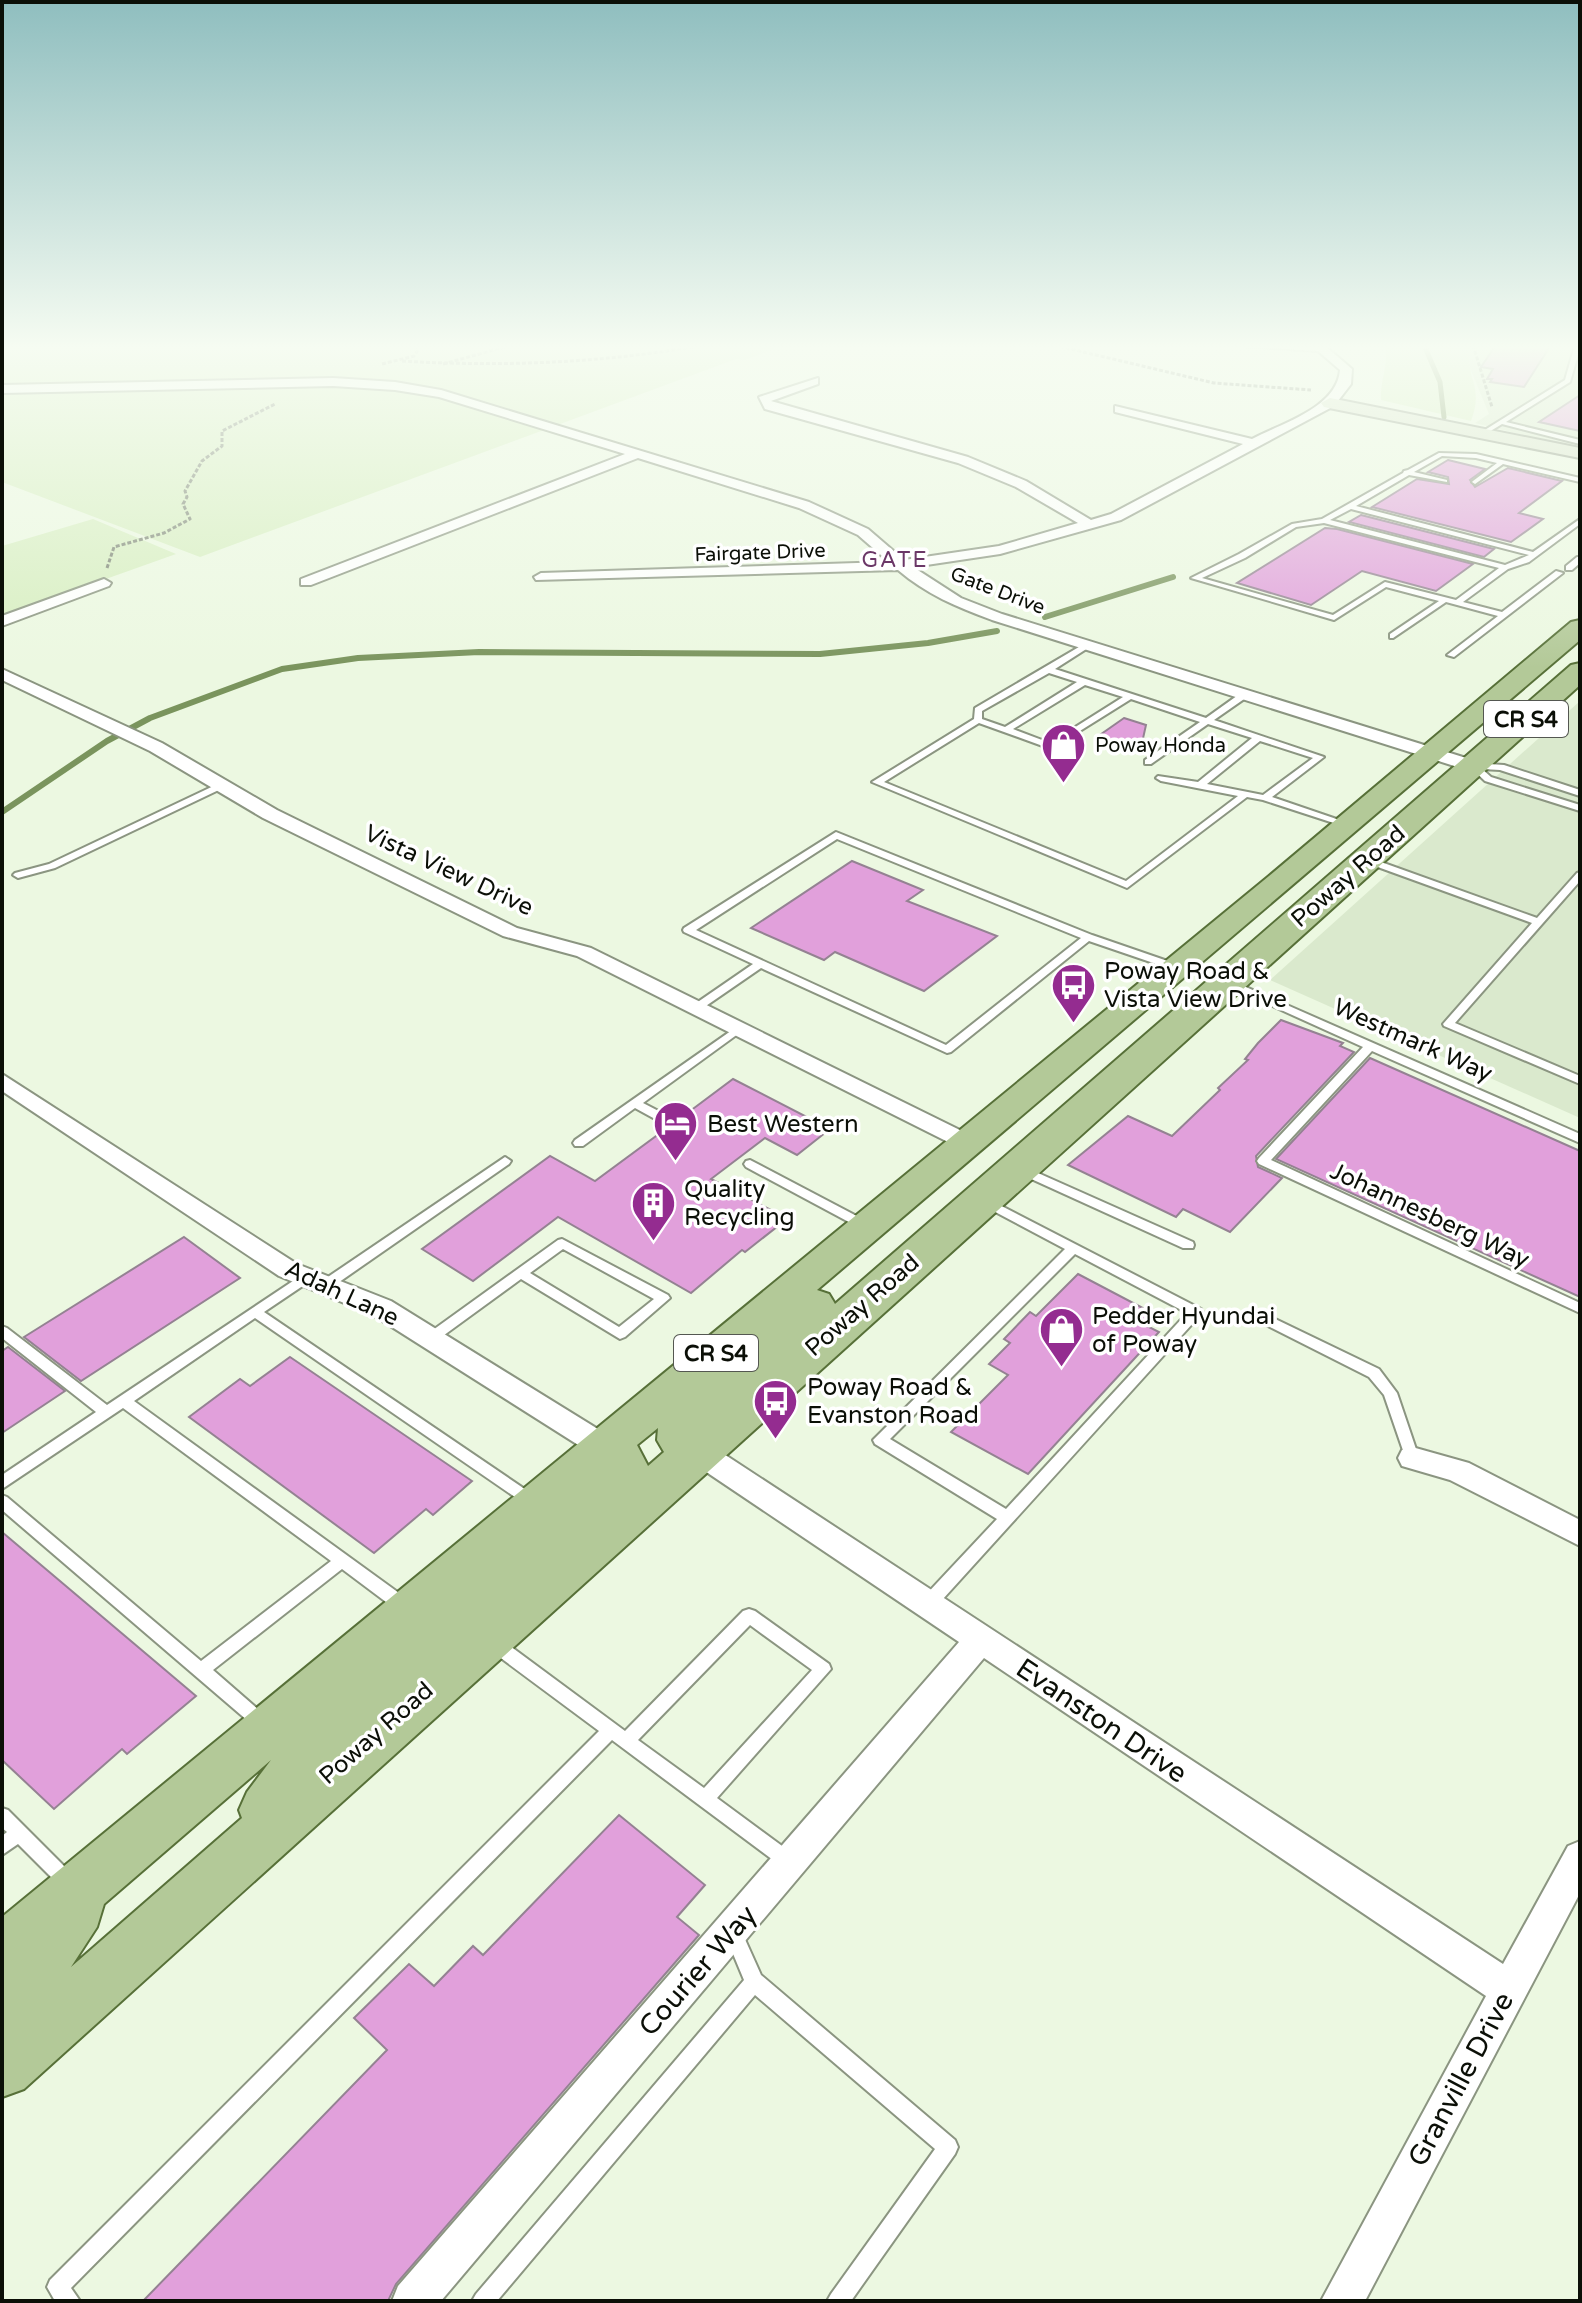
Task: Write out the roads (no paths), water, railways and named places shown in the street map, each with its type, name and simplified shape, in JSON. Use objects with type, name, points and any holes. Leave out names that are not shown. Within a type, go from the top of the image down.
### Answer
[{"type":"main road","name":"Poway Road","points":[[2,2067],[233,1859],[1227,982],[1358,842],[1452,760],[1580,627]]},
{"type":"main road","name":"Poway Road","points":[[1452,760],[1577,678]]},
{"type":"main road","name":"Poway Road","points":[[2,1954],[966,1142],[1280,883],[1358,842]]},
{"type":"main road","points":[[1227,982],[1209,971],[1207,964],[1267,910],[1280,883]]},
{"type":"main road","points":[[1054,1135],[1064,1099],[1074,1086],[1185,989],[1187,984],[1178,968]]},
{"type":"main road","points":[[697,1451],[680,1440],[680,1423],[891,1236],[909,1208],[966,1142]]},
{"type":"main road","points":[[233,1859],[292,1774],[317,1745],[623,1477],[625,1465],[620,1456],[604,1447]]},
{"type":"main road","points":[[2,1999],[41,1961],[93,1877]]},
{"type":"street","name":"Gate Drive","points":[[633,452],[804,505],[842,520],[906,565],[921,582],[956,601],[1087,646],[1452,760]]},
{"type":"street","points":[[936,452],[1021,484],[1092,526]]},
{"type":"street","name":"Fairgate Drive","points":[[541,577],[906,565],[1000,550],[1092,526],[1136,507],[1240,452]]},
{"type":"street","points":[[1537,452],[1580,463]]},
{"type":"street","points":[[306,582],[638,454]]},
{"type":"street","points":[[2,621],[104,583]]},
{"type":"street","name":"Vista View Drive","points":[[2,674],[137,739],[270,814],[510,932],[584,952],[966,1142]]},
{"type":"street","name":"Adah Lane","points":[[2,1081],[288,1270],[382,1308],[604,1447]]},
{"type":"street","name":"Evanston Drive","points":[[697,1451],[1508,1989]]},
{"type":"street","points":[[1412,1458],[1459,1471],[1580,1534]]},
{"type":"street","name":"Courier Way","points":[[413,2301],[980,1640]]},
{"type":"street","name":"Granville Drive","points":[[1342,2301],[1580,1858]]},
{"type":"lane","points":[[1324,521],[1441,454],[1502,462],[1580,480]]},
{"type":"lane","points":[[1475,482],[1502,462]]},
{"type":"lane","points":[[1406,472],[1445,481]]},
{"type":"lane","points":[[1349,506],[1534,554]]},
{"type":"lane","points":[[1503,615],[1385,584],[1334,618],[1195,578],[1242,556],[1294,525],[1324,521],[1505,567]]},
{"type":"lane","points":[[1457,603],[1505,567],[1534,554],[1580,521]]},
{"type":"lane","points":[[1569,568],[1580,559]]},
{"type":"lane","points":[[1451,655],[1559,573]]},
{"type":"lane","points":[[1393,636],[1445,600]]},
{"type":"lane","points":[[978,720],[978,710],[1087,646]]},
{"type":"lane","points":[[1048,670],[1320,757],[1265,798]]},
{"type":"lane","points":[[1006,730],[1085,681]]},
{"type":"lane","points":[[1148,762],[1244,695]]},
{"type":"lane","points":[[978,720],[1051,746],[1130,696]]},
{"type":"lane","points":[[978,720],[877,782],[1127,885],[1246,794]]},
{"type":"lane","points":[[1199,786],[1259,737]]},
{"type":"lane","points":[[1452,760],[1501,767],[1580,793]]},
{"type":"lane","points":[[1452,760],[1488,779],[1580,808]]},
{"type":"lane","points":[[1161,778],[1265,798],[1539,922]]},
{"type":"lane","points":[[18,875],[52,866],[222,785]]},
{"type":"lane","points":[[1088,937],[947,1050],[688,930],[836,835],[1088,937],[1178,968]]},
{"type":"lane","points":[[1580,875],[1517,951],[1448,1024],[1580,1080]]},
{"type":"lane","points":[[696,1008],[761,963]]},
{"type":"lane","name":"Westmark Way","points":[[1227,982],[1580,1139]]},
{"type":"lane","points":[[579,1143],[738,1029]]},
{"type":"lane","name":"Johannesberg Way","points":[[1371,1045],[1263,1161],[1580,1308]]},
{"type":"lane","points":[[635,1103],[670,1122]]},
{"type":"lane","points":[[2,1483],[255,1312],[318,1280],[505,1161]]},
{"type":"lane","points":[[750,1164],[867,1226]]},
{"type":"lane","points":[[1017,1168],[1188,1245]]},
{"type":"lane","points":[[927,1605],[1196,1312],[981,1200]]},
{"type":"lane","points":[[431,1338],[562,1243],[663,1298],[620,1334],[521,1273]]},
{"type":"lane","points":[[1008,1518],[880,1440],[1074,1248]]},
{"type":"lane","points":[[255,1312],[536,1504]]},
{"type":"lane","points":[[1267,1320],[1374,1373],[1390,1393],[1412,1458]]},
{"type":"lane","points":[[2,1331],[107,1413]]},
{"type":"lane","points":[[124,1401],[410,1610]]},
{"type":"lane","points":[[2,1501],[269,1730]]},
{"type":"lane","points":[[201,1670],[342,1561]]},
{"type":"lane","points":[[69,2301],[57,2287],[619,1735],[749,1616],[823,1669],[705,1799]]},
{"type":"lane","points":[[486,1637],[789,1862]]},
{"type":"lane","points":[[2,1816],[19,1833],[93,1877]]},
{"type":"lane","points":[[2,1847],[19,1833]]},
{"type":"lane","points":[[732,1929],[754,1982],[948,2147],[838,2301]]},
{"type":"lane","points":[[483,2301],[754,1982]]},
{"type":"waterway","points":[[1045,617],[1173,577]]},
{"type":"waterway","points":[[2,812],[107,741],[150,718],[282,669],[358,658],[479,652],[820,654],[928,643],[997,631]]},
{"type":"place","name":"Poway Honda","points":[[1064,784]]},
{"type":"place","name":"Poway Road & Vista View Drive","points":[[1073,1024]]},
{"type":"place","name":"Best Western","points":[[676,1163]]},
{"type":"place","name":"Quality Recycling","points":[[653,1242]]},
{"type":"place","name":"Pedder Hyundai of Poway","points":[[1061,1369]]},
{"type":"place","name":"Poway Road & Evanston Road","points":[[776,1440]]},
{"type":"district","name":"GATE","points":[[895,559]]}]
